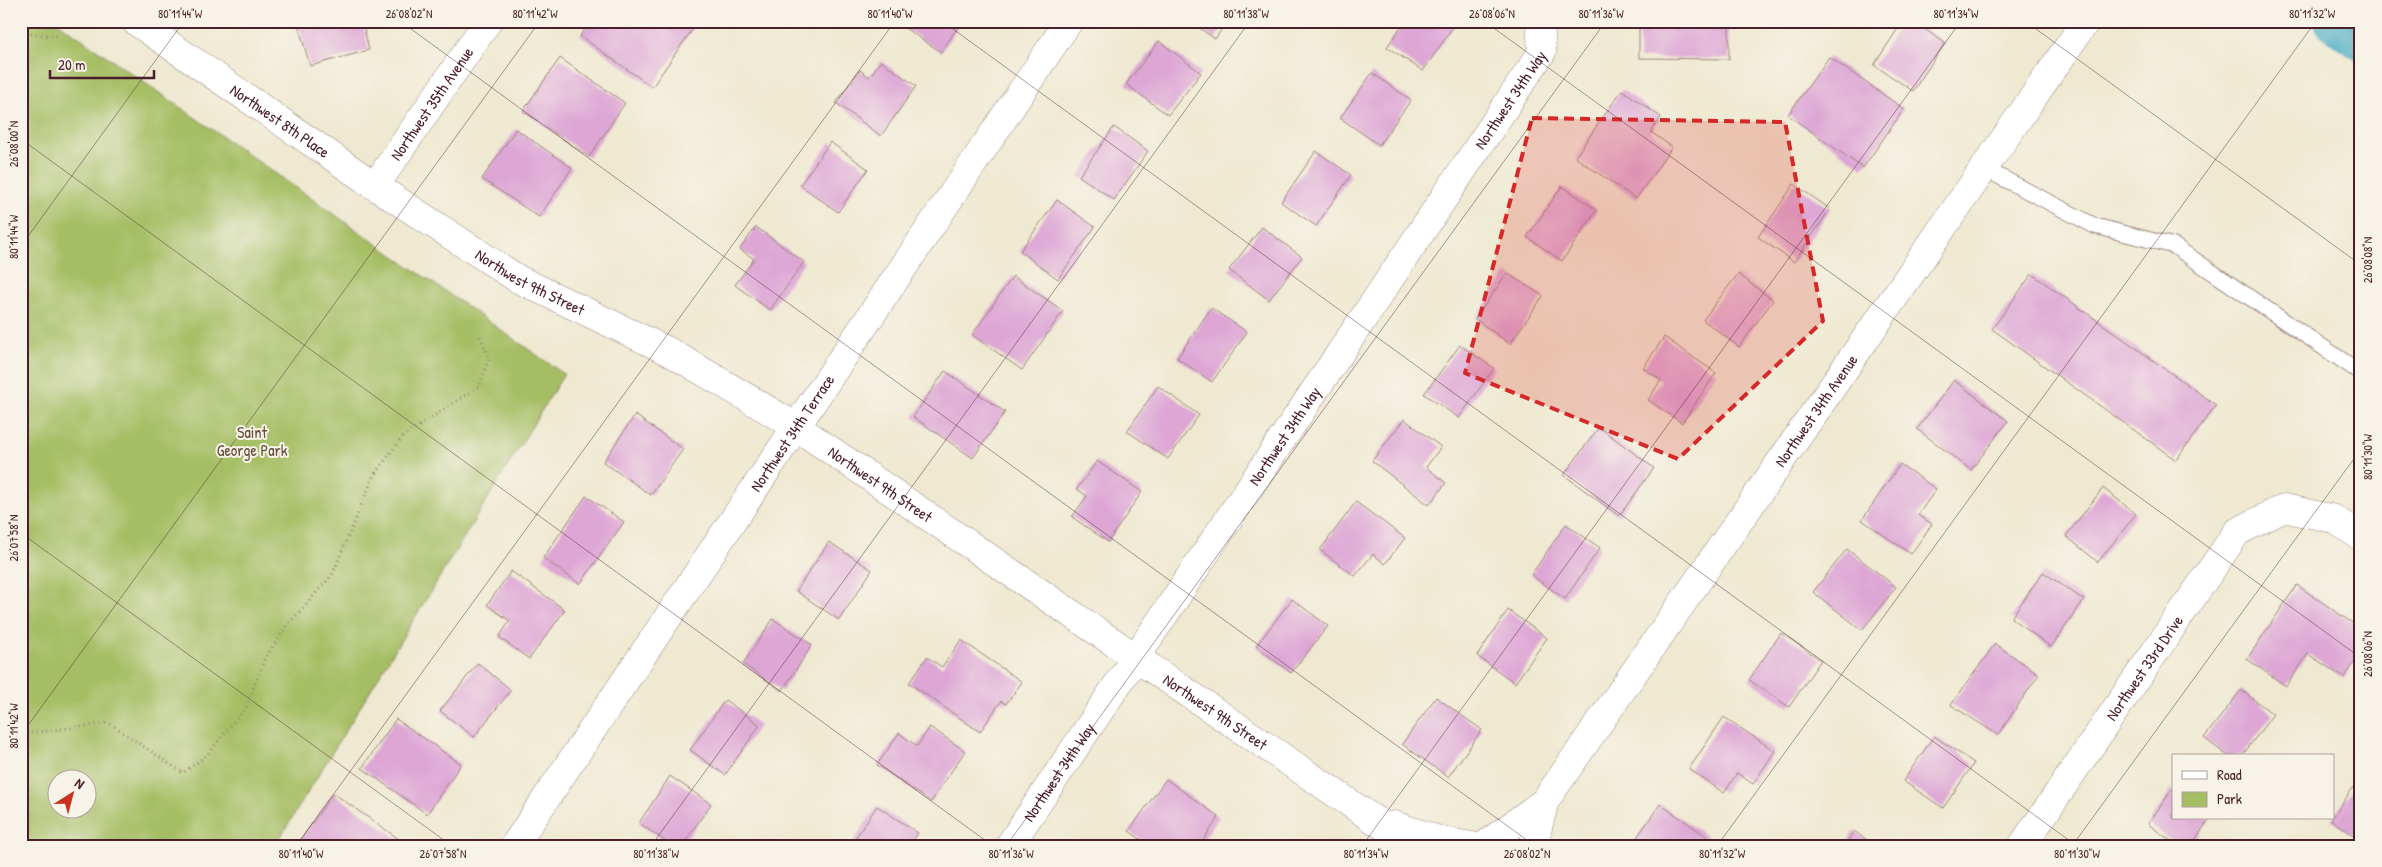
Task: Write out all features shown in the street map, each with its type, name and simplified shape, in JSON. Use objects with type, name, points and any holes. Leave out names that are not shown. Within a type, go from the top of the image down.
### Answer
[{"type":"street","name":"Northwest 8th Place","points":[[135,21],[375,186]]},
{"type":"street","name":"Northwest 35th Avenue","points":[[375,186],[488,21]]},
{"type":"street","name":"Northwest 34th Terrace","points":[[514,846],[1069,21]]},
{"type":"street","name":"Northwest 34th Way","points":[[1008,846],[1542,52],[1540,21]]},
{"type":"street","name":"Northwest 34th Avenue","points":[[1532,846],[1545,801],[2086,21]]},
{"type":"street","name":"Northwest 9th Street","points":[[375,186],[518,279],[670,352],[795,426],[1413,846]]},
{"type":"street","name":"Northwest 33rd Drive","points":[[2022,846],[2237,532],[2284,508],[2334,519],[2361,537]]},
{"type":"street","name":"Northwest 34th Avenue","points":[[1485,845],[1545,801]]},
{"type":"street","name":"Northwest 9th Street","points":[[1364,814],[1442,841],[1485,845]]},
{"type":"lane","points":[[1985,169],[2095,226],[2174,246],[2361,373]]},
{"type":"path","points":[[21,33],[58,36]]},
{"type":"path","points":[[21,734],[109,723],[183,773],[206,756],[246,706],[264,660],[286,627],[332,575],[374,475],[403,436],[480,386],[489,357],[479,333]]},
{"type":"path","points":[[21,782],[28,792]]},
{"type":"highlighted area","points":[[1532,118],[1785,122],[1823,321],[1678,459],[1465,373]]},
{"type":"green space","name":"Saint George Park","points":[[21,21],[56,21],[564,374],[275,846],[21,846]]},
{"type":"building","points":[[297,21],[362,21],[369,50],[310,66]]},
{"type":"building","points":[[590,21],[686,21],[694,27],[652,87],[580,36]]},
{"type":"building","points":[[905,21],[962,21],[941,52],[902,26]]},
{"type":"building","points":[[1190,21],[1227,21],[1215,39]]},
{"type":"building","points":[[1405,21],[1451,21],[1455,24],[1423,71],[1387,47]]},
{"type":"building","points":[[1639,21],[1693,21],[1693,25],[1729,25],[1729,59],[1639,58]]},
{"type":"building","points":[[1903,21],[1913,21],[1945,43],[1913,91],[1874,65]]},
{"type":"building","points":[[1159,41],[1201,73],[1168,115],[1126,84]]},
{"type":"building","points":[[1829,57],[1904,109],[1863,168],[1788,115]]},
{"type":"building","points":[[560,58],[625,103],[589,157],[523,111]]},
{"type":"building","points":[[881,61],[916,86],[881,136],[836,103],[860,70],[869,77]]},
{"type":"building","points":[[1372,73],[1411,100],[1379,145],[1340,118]]},
{"type":"building","points":[[1622,90],[1661,117],[1651,132],[1672,147],[1636,199],[1575,157]]},
{"type":"building","points":[[1114,127],[1148,151],[1114,200],[1079,176]]},
{"type":"building","points":[[516,129],[572,168],[539,217],[482,179]]},
{"type":"building","points":[[830,142],[868,169],[838,212],[800,185]]},
{"type":"building","points":[[1316,151],[1351,175],[1316,226],[1281,202]]},
{"type":"building","points":[[1794,184],[1830,209],[1794,262],[1758,237]]},
{"type":"building","points":[[1562,186],[1597,210],[1562,261],[1527,237]]},
{"type":"building","points":[[1057,200],[1095,227],[1058,279],[1020,251]]},
{"type":"building","points":[[756,227],[804,262],[770,310],[735,285],[754,259],[740,249]]},
{"type":"building","points":[[1262,227],[1302,257],[1269,300],[1229,270]]},
{"type":"building","points":[[1507,273],[1543,296],[1510,344],[1475,319]]},
{"type":"building","points":[[1738,274],[1773,300],[1739,347],[1703,320]]},
{"type":"building","points":[[2032,274],[2216,405],[2176,460],[1992,329]]},
{"type":"building","points":[[1013,276],[1063,311],[1022,370],[972,335]]},
{"type":"building","points":[[1211,308],[1247,332],[1212,382],[1177,358]]},
{"type":"building","points":[[1664,337],[1716,373],[1682,423],[1648,400],[1661,380],[1643,368]]},
{"type":"building","points":[[1460,345],[1494,368],[1459,418],[1424,394]]},
{"type":"building","points":[[945,371],[1005,412],[973,458],[913,417]]},
{"type":"building","points":[[1954,380],[2008,421],[1971,470],[1917,429]]},
{"type":"building","points":[[1158,386],[1199,415],[1168,459],[1127,431]]},
{"type":"building","points":[[635,415],[683,449],[651,495],[603,462]]},
{"type":"building","points":[[1404,419],[1441,447],[1426,467],[1446,483],[1429,505],[1372,461]]},
{"type":"building","points":[[1599,427],[1654,468],[1619,516],[1564,475]]},
{"type":"building","points":[[1097,461],[1142,492],[1108,542],[1072,517],[1087,496],[1077,489]]},
{"type":"building","points":[[1900,464],[1936,489],[1918,515],[1932,524],[1911,554],[1862,520]]},
{"type":"building","points":[[2103,488],[2136,514],[2098,562],[2066,536]]},
{"type":"building","points":[[586,496],[624,522],[580,584],[543,558]]},
{"type":"building","points":[[1356,502],[1405,538],[1385,564],[1373,554],[1355,576],[1320,550]]},
{"type":"building","points":[[1566,524],[1600,548],[1565,599],[1531,575]]},
{"type":"building","points":[[829,542],[872,570],[839,620],[796,591]]},
{"type":"building","points":[[1847,549],[1896,587],[1862,630],[1813,592]]},
{"type":"building","points":[[511,571],[565,610],[529,659],[499,637],[510,621],[487,605]]},
{"type":"building","points":[[2043,572],[2084,600],[2051,647],[2011,618]]},
{"type":"building","points":[[2297,585],[2361,629],[2361,653],[2344,678],[2308,654],[2286,686],[2247,659]]},
{"type":"building","points":[[1292,599],[1328,626],[1291,673],[1256,646]]},
{"type":"building","points":[[1508,610],[1547,638],[1515,683],[1477,656]]},
{"type":"building","points":[[773,619],[812,645],[782,691],[743,664]]},
{"type":"building","points":[[1781,633],[1821,660],[1789,707],[1749,680]]},
{"type":"building","points":[[961,640],[1022,682],[1006,704],[1001,701],[980,732],[909,683],[927,657],[942,667]]},
{"type":"building","points":[[1995,644],[2039,674],[1998,735],[1951,705]]},
{"type":"building","points":[[478,663],[511,690],[474,737],[440,711]]},
{"type":"building","points":[[2241,690],[2273,714],[2243,754],[2225,754],[2204,738]]},
{"type":"building","points":[[1436,697],[1482,730],[1448,777],[1402,744]]},
{"type":"building","points":[[725,700],[760,725],[725,775],[690,750]]},
{"type":"building","points":[[1724,717],[1775,751],[1753,784],[1737,773],[1724,793],[1689,769]]},
{"type":"building","points":[[396,719],[461,764],[427,814],[362,768]]},
{"type":"building","points":[[930,727],[965,751],[931,802],[877,765],[899,733],[917,746]]},
{"type":"building","points":[[1934,736],[1974,763],[1943,808],[1903,781]]},
{"type":"building","points":[[670,776],[711,804],[682,846],[672,846],[639,823]]},
{"type":"building","points":[[2361,776],[2361,840],[2331,820],[2334,820],[2334,816]]},
{"type":"building","points":[[1166,779],[1219,817],[1199,846],[1150,846],[1129,831]]},
{"type":"building","points":[[2172,789],[2172,820],[2209,820],[2191,846],[2178,846],[2148,824]]},
{"type":"building","points":[[333,793],[409,846],[297,845]]},
{"type":"building","points":[[1660,804],[1715,842],[1712,846],[1631,846]]},
{"type":"building","points":[[877,806],[918,833],[909,846],[850,846]]},
{"type":"building","points":[[1854,831],[1875,846],[1844,846]]},
{"type":"waterway","points":[[2331,21],[2361,43]]}]
